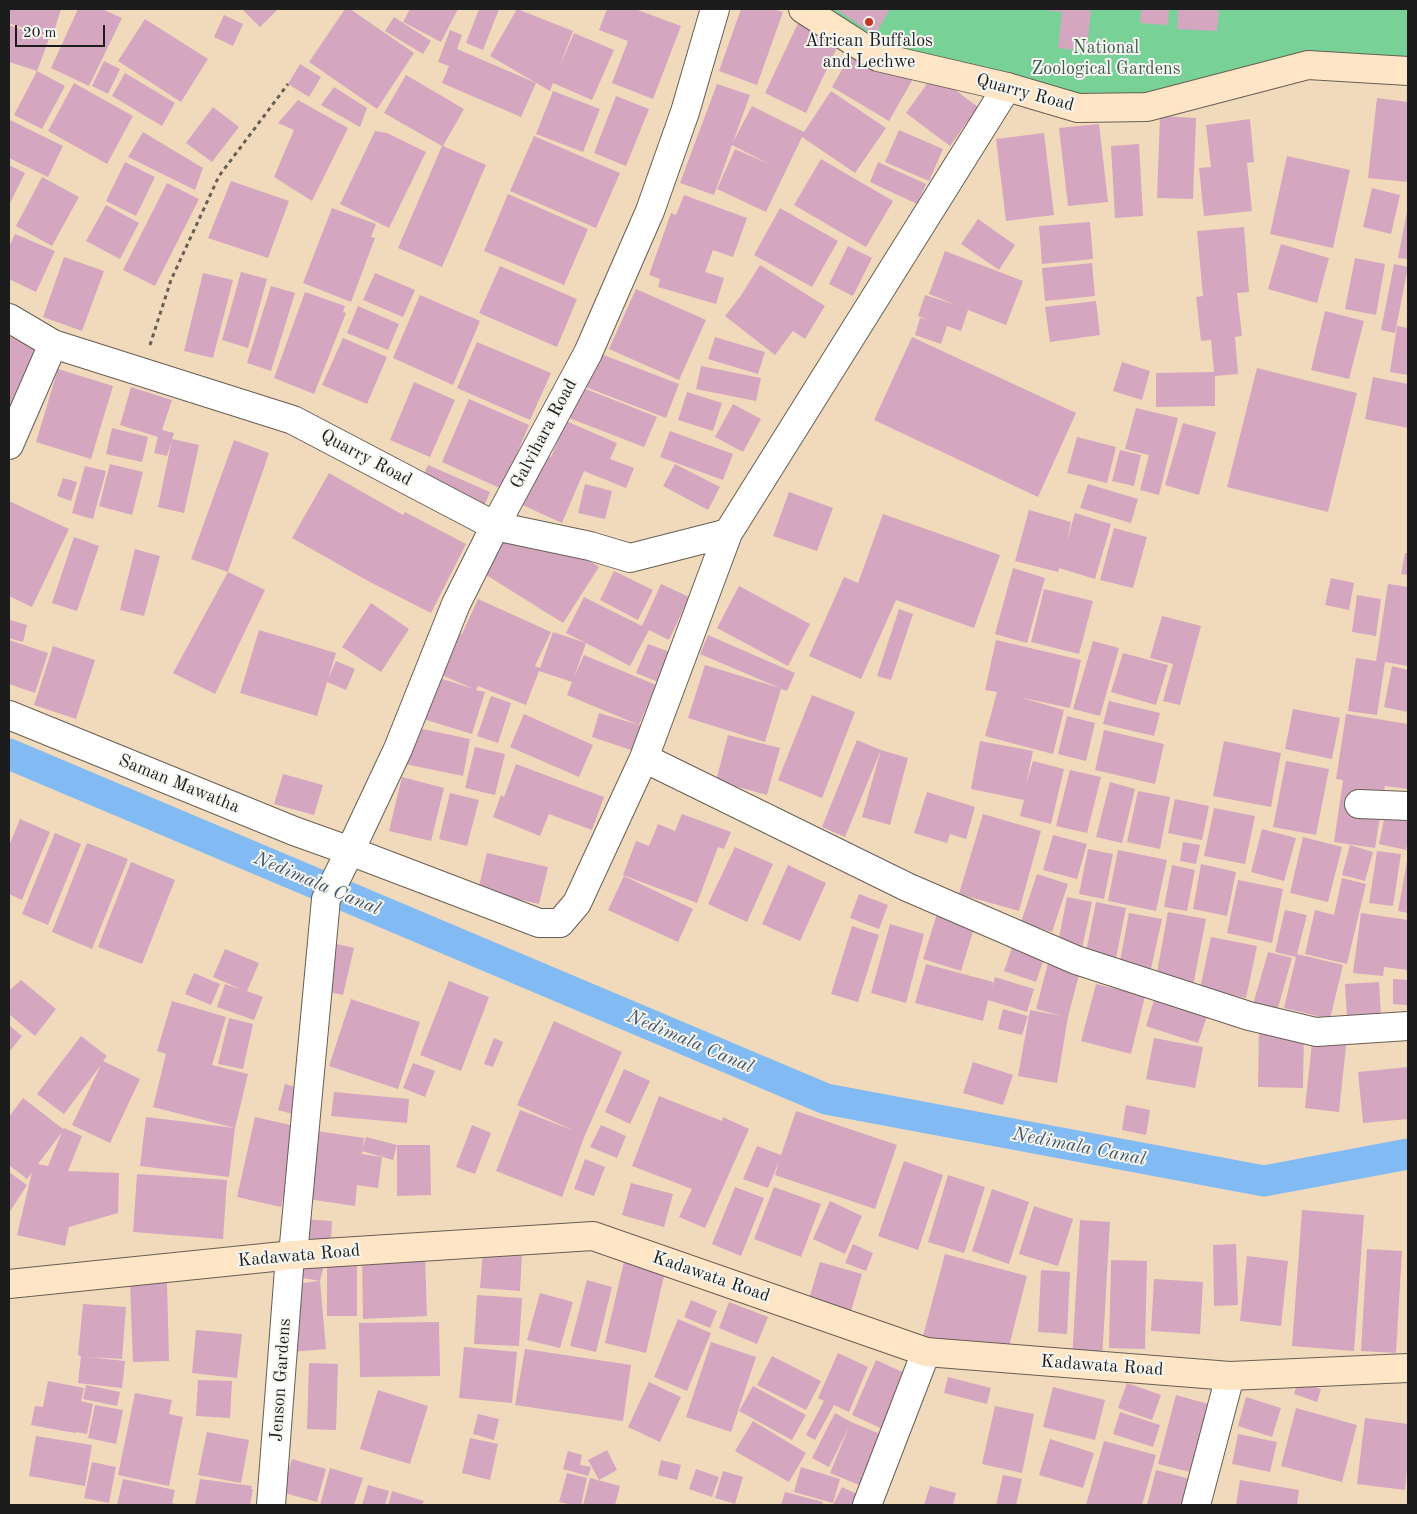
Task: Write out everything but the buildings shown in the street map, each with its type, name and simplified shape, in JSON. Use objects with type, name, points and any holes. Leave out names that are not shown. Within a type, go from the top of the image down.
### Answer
[{"type":"street","name":"Galvihara Road","points":[[350,851],[398,749],[456,604],[495,526],[588,353],[650,211],[685,112],[715,9]]},
{"type":"street","name":"Quarry Road","points":[[803,9],[878,57],[1007,87],[1078,108],[1147,107],[1308,65],[1408,71]]},
{"type":"street","name":"Saman Mawatha","points":[[9,714],[294,831],[539,924],[560,923],[577,903],[644,758],[728,533],[1007,87]]},
{"type":"street","name":"Quarry Road","points":[[9,318],[53,344],[293,420],[495,526],[590,546],[630,558],[728,533]]},
{"type":"street","points":[[9,445],[53,344]]},
{"type":"street","points":[[644,758],[907,888],[1076,960],[1249,1016],[1316,1032],[1408,1026]]},
{"type":"street","points":[[1359,804],[1408,806]]},
{"type":"street","name":"Jenson Gardens","points":[[271,1505],[292,1255],[326,899],[350,851]]},
{"type":"street","name":"Kadawata Road","points":[[9,1284],[292,1255],[593,1236],[926,1352],[1230,1376],[1408,1368]]},
{"type":"street","points":[[867,1505],[926,1352]]},
{"type":"street","points":[[1196,1505],[1230,1376]]},
{"type":"path","points":[[141,372],[171,280],[219,176],[288,84]]},
{"type":"green space","name":"National Zoological Gardens","points":[[803,9],[1408,9],[1408,71],[1308,65],[1147,107],[878,57]]},
{"type":"waterway","name":"Nedimala Canal","points":[[9,754],[826,1099],[1264,1181],[1408,1154]]},
{"type":"place","name":"African Buffalos and Lechwe","points":[[869,22]]}]
